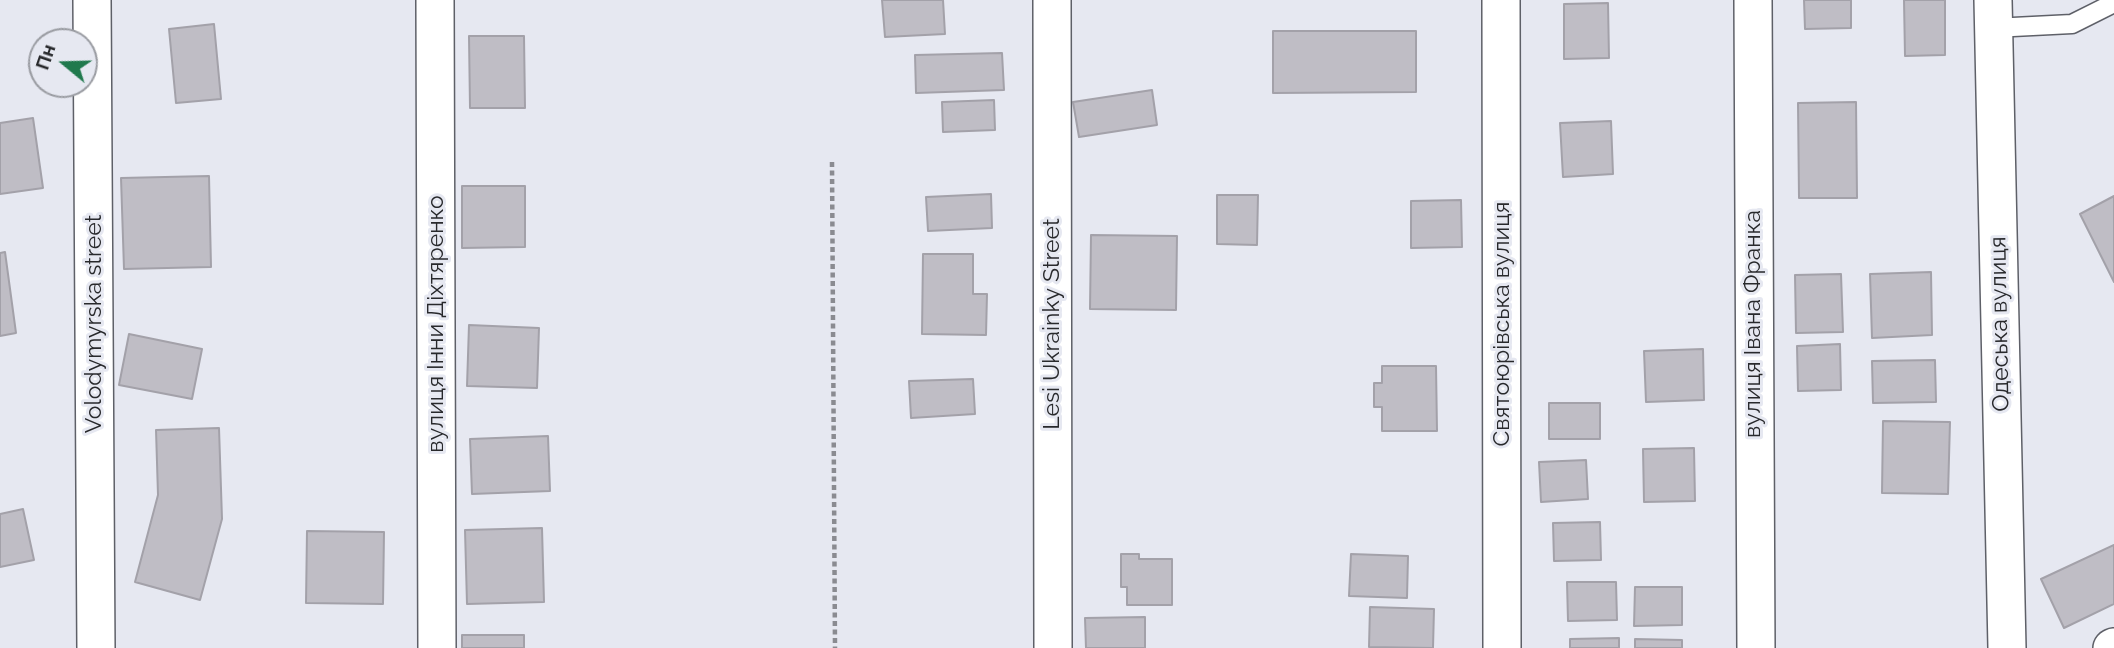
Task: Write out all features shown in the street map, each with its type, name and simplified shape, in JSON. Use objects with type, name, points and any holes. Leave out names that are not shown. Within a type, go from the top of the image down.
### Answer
[{"type":"street","name":"Volodymyrska street","points":[[92,0],[96,648]]},
{"type":"street","name":"вулиця Інни Діхтяренко","points":[[435,0],[437,648]]},
{"type":"street","name":"Lesi Ukrainky Street","points":[[1052,0],[1053,648]]},
{"type":"street","name":"Святоюрівська вулиця","points":[[1500,0],[1502,648]]},
{"type":"street","name":"вулиця Івана Франка","points":[[1753,0],[1756,648]]},
{"type":"street","name":"Одеська вулиця","points":[[1993,14],[2007,648]]},
{"type":"lane","points":[[1993,14],[2072,24],[2114,3]]},
{"type":"path","points":[[832,162],[835,648]]},
{"type":"building","points":[[882,0],[943,0],[945,34],[885,37]]},
{"type":"building","points":[[1804,0],[1851,0],[1851,28],[1805,29]]},
{"type":"building","points":[[1904,0],[1945,0],[1945,55],[1905,56]]},
{"type":"building","points":[[1608,3],[1609,58],[1564,59],[1564,4]]},
{"type":"building","points":[[214,24],[221,99],[176,103],[169,29]]},
{"type":"building","points":[[1273,31],[1416,31],[1416,92],[1273,93]]},
{"type":"building","points":[[469,36],[524,36],[525,108],[470,108]]},
{"type":"building","points":[[1002,53],[1004,90],[916,93],[915,55]]},
{"type":"building","points":[[1152,90],[1157,125],[1079,137],[1073,102]]},
{"type":"building","points":[[994,100],[995,130],[943,132],[942,102]]},
{"type":"building","points":[[1856,102],[1857,198],[1799,198],[1798,103]]},
{"type":"building","points":[[33,118],[43,188],[0,194],[0,123]]},
{"type":"building","points":[[1611,121],[1613,174],[1563,177],[1560,123]]},
{"type":"building","points":[[209,176],[211,267],[124,269],[121,178]]},
{"type":"building","points":[[462,186],[525,186],[525,247],[462,248]]},
{"type":"building","points":[[991,194],[992,228],[928,231],[926,197]]},
{"type":"building","points":[[1217,195],[1258,195],[1257,245],[1217,244]]},
{"type":"building","points":[[2114,196],[2114,282],[2080,214]]},
{"type":"building","points":[[1461,200],[1462,247],[1411,248],[1411,201]]},
{"type":"building","points":[[1091,235],[1177,236],[1176,310],[1090,309]]},
{"type":"building","points":[[5,252],[16,333],[0,336],[0,253]]},
{"type":"building","points":[[923,254],[973,254],[973,294],[987,294],[986,335],[922,334]]},
{"type":"building","points":[[1931,272],[1932,335],[1872,338],[1870,274]]},
{"type":"building","points":[[1841,274],[1843,332],[1796,333],[1795,275]]},
{"type":"building","points":[[469,325],[539,328],[537,388],[467,386]]},
{"type":"building","points":[[129,334],[202,349],[192,399],[119,385]]},
{"type":"building","points":[[1840,344],[1841,390],[1798,391],[1797,346]]},
{"type":"building","points":[[1703,349],[1704,400],[1646,402],[1644,351]]},
{"type":"building","points":[[1935,360],[1936,402],[1873,403],[1872,361]]},
{"type":"building","points":[[1382,366],[1436,366],[1437,431],[1382,431],[1382,407],[1374,407],[1374,383],[1382,383]]},
{"type":"building","points":[[973,379],[975,414],[911,418],[909,381]]},
{"type":"building","points":[[1549,403],[1600,403],[1600,439],[1549,439]]},
{"type":"building","points":[[1883,421],[1950,422],[1948,494],[1882,493]]},
{"type":"building","points":[[219,428],[222,519],[200,600],[135,582],[158,495],[156,430]]},
{"type":"building","points":[[548,436],[550,491],[472,494],[470,439]]},
{"type":"building","points":[[1694,448],[1695,501],[1644,502],[1643,449]]},
{"type":"building","points":[[1586,460],[1588,499],[1541,502],[1539,462]]},
{"type":"building","points":[[23,509],[34,560],[0,567],[0,514]]},
{"type":"building","points":[[1600,522],[1601,560],[1554,561],[1553,523]]},
{"type":"building","points":[[542,528],[544,602],[467,604],[465,530]]},
{"type":"building","points":[[307,531],[384,532],[383,604],[306,603]]},
{"type":"building","points":[[2114,545],[2114,604],[2064,628],[2041,579]]},
{"type":"building","points":[[1121,554],[1139,554],[1139,559],[1172,559],[1172,605],[1127,605],[1127,587],[1121,587]]},
{"type":"building","points":[[1351,554],[1408,556],[1407,598],[1349,596]]},
{"type":"building","points":[[1567,582],[1616,582],[1617,620],[1568,621]]},
{"type":"building","points":[[1635,587],[1682,587],[1682,625],[1634,626]]},
{"type":"building","points":[[1370,607],[1434,609],[1433,648],[1369,647]]},
{"type":"building","points":[[1145,617],[1145,648],[1086,648],[1085,618]]},
{"type":"building","points":[[462,635],[524,635],[524,648],[462,648]]},
{"type":"building","points":[[1619,638],[1619,648],[1570,648],[1570,639]]},
{"type":"building","points":[[1635,639],[1682,640],[1682,648],[1635,648]]}]
